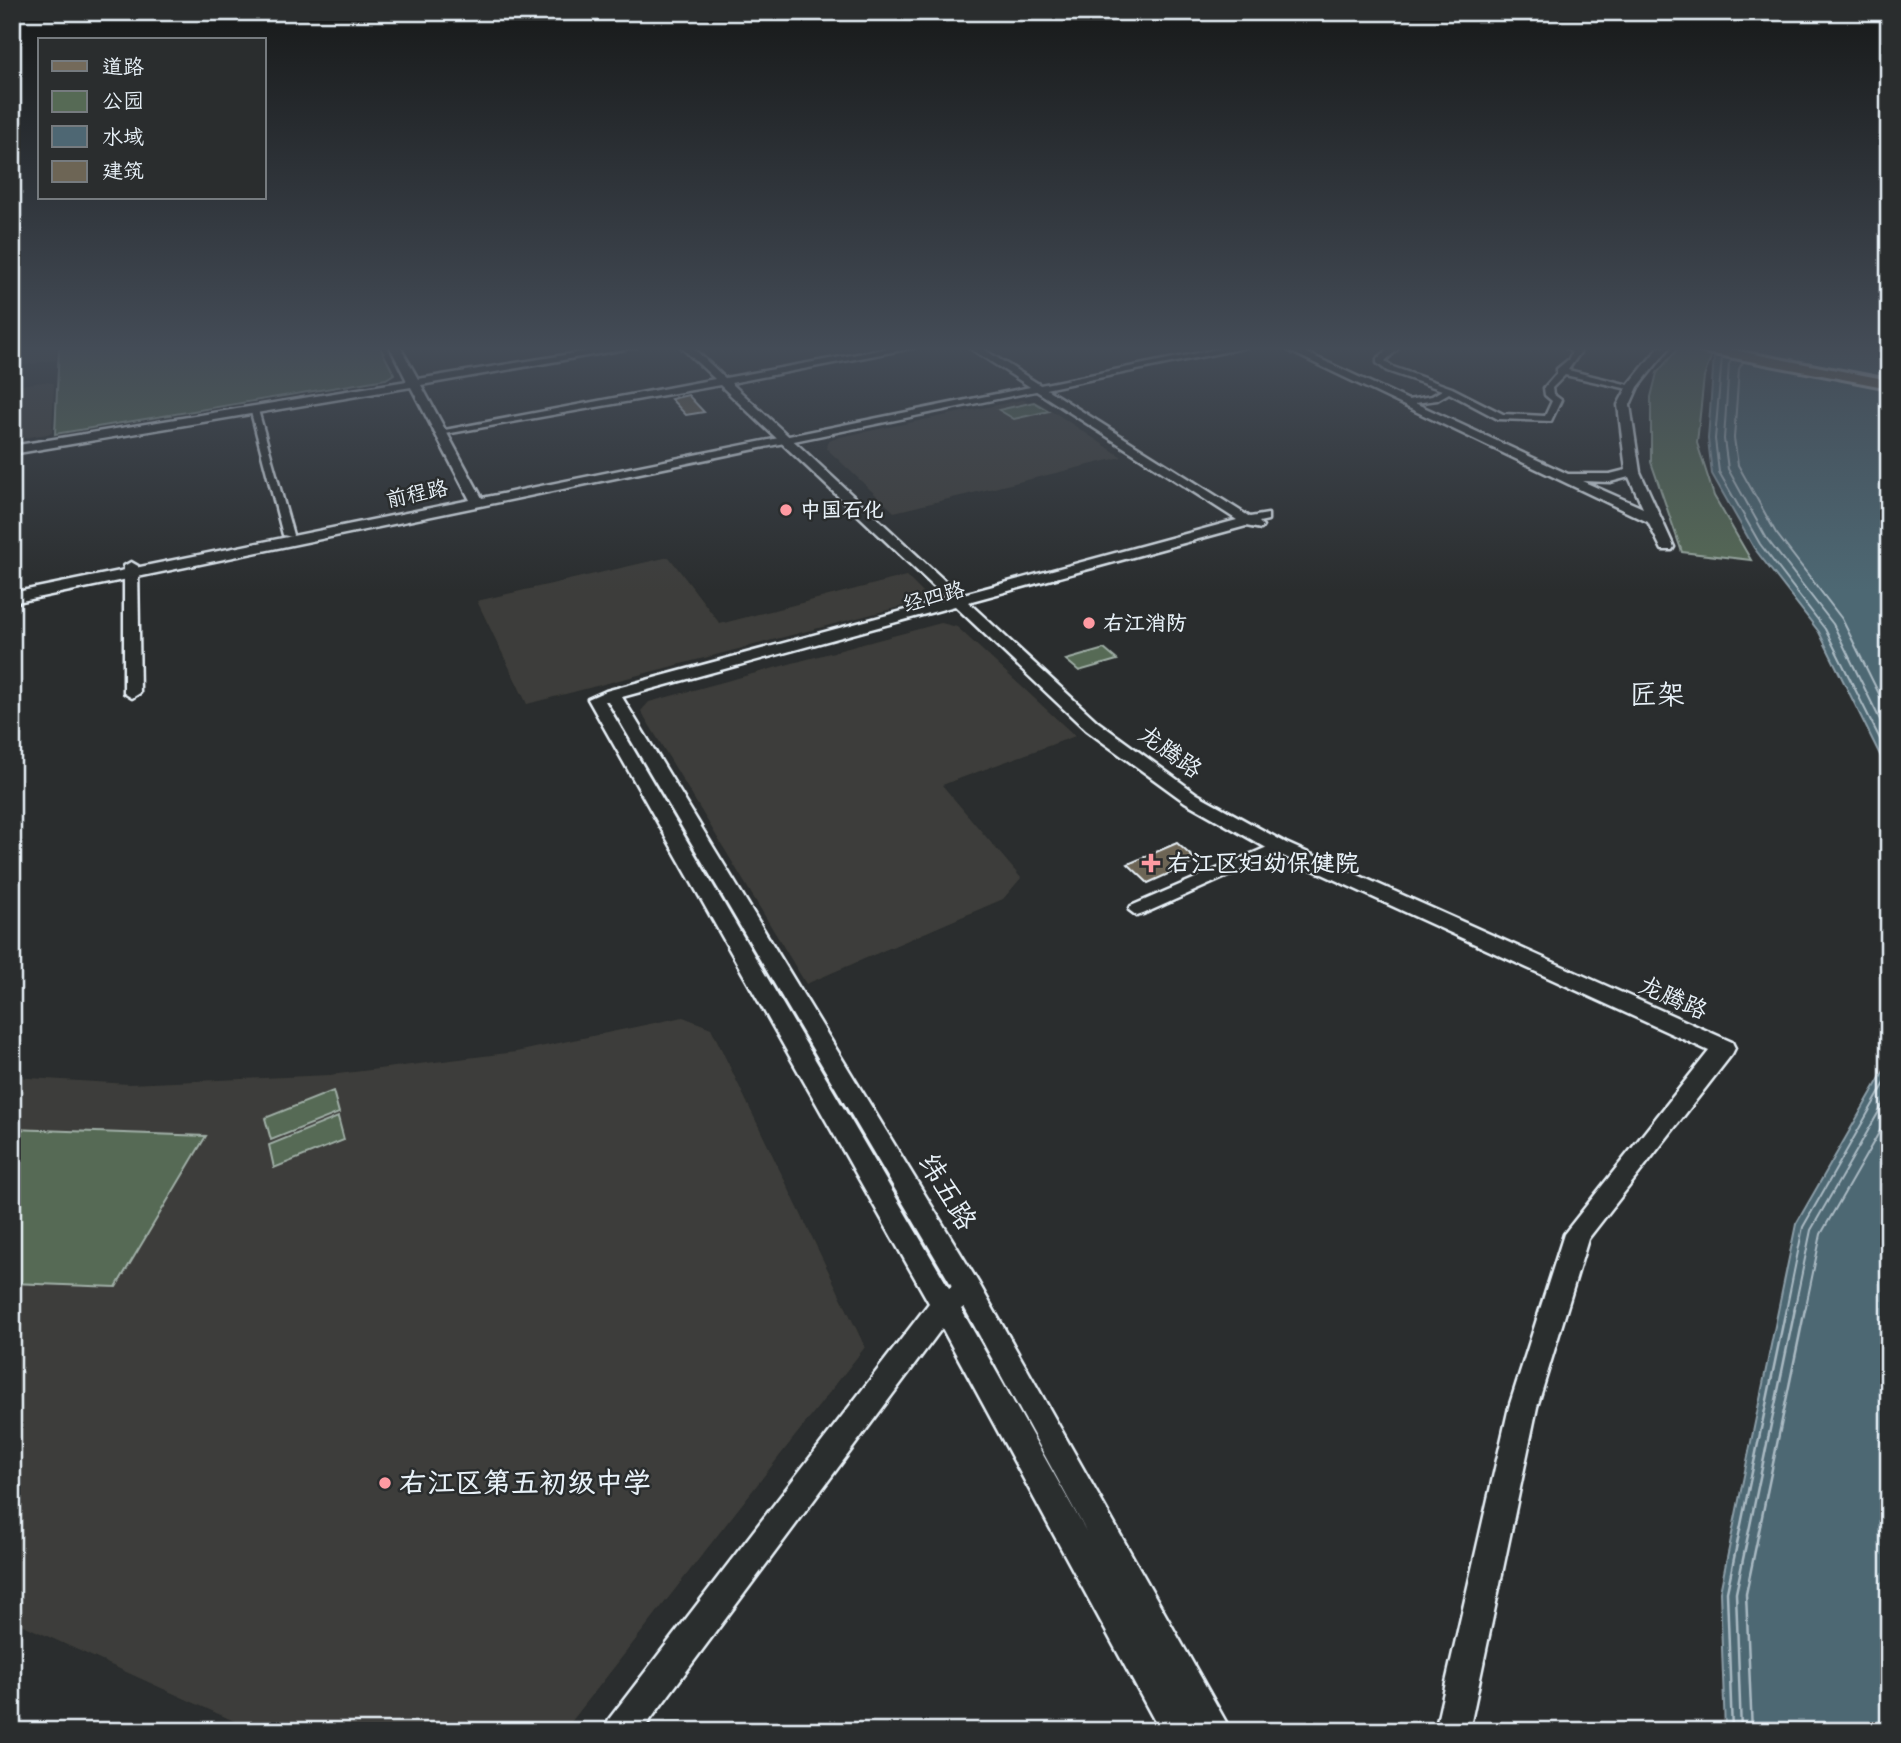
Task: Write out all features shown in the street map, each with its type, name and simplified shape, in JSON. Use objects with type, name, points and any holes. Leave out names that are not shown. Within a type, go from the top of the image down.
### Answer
[{"type":"main road","points":[[12,447],[125,428]]},
{"type":"main road","points":[[12,447],[134,428]]},
{"type":"main road","points":[[438,428],[476,500]]},
{"type":"main road","name":"前程路","points":[[12,590],[131,570],[828,428]]},
{"type":"main road","points":[[1460,428],[1656,520]]},
{"type":"main road","points":[[1468,428],[1572,476],[1610,478],[1633,472]]},
{"type":"main road","points":[[1627,428],[1633,472],[1667,547]]},
{"type":"main road","name":"前程路","points":[[12,598],[288,535],[476,500]]},
{"type":"street","points":[[258,428],[288,535]]},
{"type":"street","points":[[440,432],[460,428]]},
{"type":"street","name":"龙腾路","points":[[775,428],[1092,726],[1191,798],[1279,847],[1724,1048]]},
{"type":"street","name":"经四路","points":[[957,1297],[607,701],[1263,524],[1111,428]]},
{"type":"street","points":[[131,570],[132,693]]},
{"type":"street","points":[[1137,910],[1279,847]]},
{"type":"street","points":[[1452,1731],[1523,1407],[1577,1234],[1724,1048]]},
{"type":"street","points":[[621,1731],[957,1297]]},
{"type":"street","points":[[957,1297],[1178,1731]]},
{"type":"street","points":[[957,1297],[1214,1731]]},
{"type":"shaded area","points":[[12,428],[52,428],[52,433],[12,440]]},
{"type":"shaded area","points":[[883,428],[1078,428],[1122,457],[894,512],[826,448],[829,441]]},
{"type":"shaded area","points":[[669,557],[720,624],[906,576],[922,592],[921,597],[907,605],[527,704],[477,601]]},
{"type":"shaded area","points":[[941,623],[957,627],[1075,736],[942,785],[1021,878],[1003,899],[806,984],[641,711],[649,702]]},
{"type":"shaded area","name":"右江区第五初级中学","points":[[683,1017],[711,1028],[865,1347],[564,1731],[256,1731],[12,1620],[12,1077],[129,1084],[330,1075],[516,1052]]},
{"type":"green space","points":[[55,428],[89,428],[55,434]]},
{"type":"green space","points":[[1651,428],[1699,428],[1697,443],[1714,496],[1751,560],[1682,552],[1651,462]]},
{"type":"green space","points":[[1104,649],[1117,660],[1079,671],[1066,660]]},
{"type":"green space","points":[[333,1091],[339,1113],[271,1140],[265,1118]]},
{"type":"green space","points":[[338,1117],[344,1140],[274,1168],[269,1145]]},
{"type":"green space","points":[[12,1129],[206,1136],[116,1287],[12,1283]]},
{"type":"water","points":[[1709,428],[1889,428],[1889,773],[1819,632],[1754,548],[1712,474]]},
{"type":"water","points":[[1889,1062],[1889,1731],[1725,1731],[1720,1592],[1796,1224]]},
{"type":"building","name":"右江区妇幼保健院","points":[[1177,843],[1197,861],[1148,883],[1128,864]]},
{"type":"place","name":"中国石化","points":[[786,510]]},
{"type":"place","name":"右江消防","points":[[1089,623]]},
{"type":"place","name":"右江区妇幼保健院","points":[[1151,863]]},
{"type":"place","name":"右江区第五初级中学","points":[[385,1483]]},
{"type":"district","name":"匠架","points":[[1657,695]]}]
